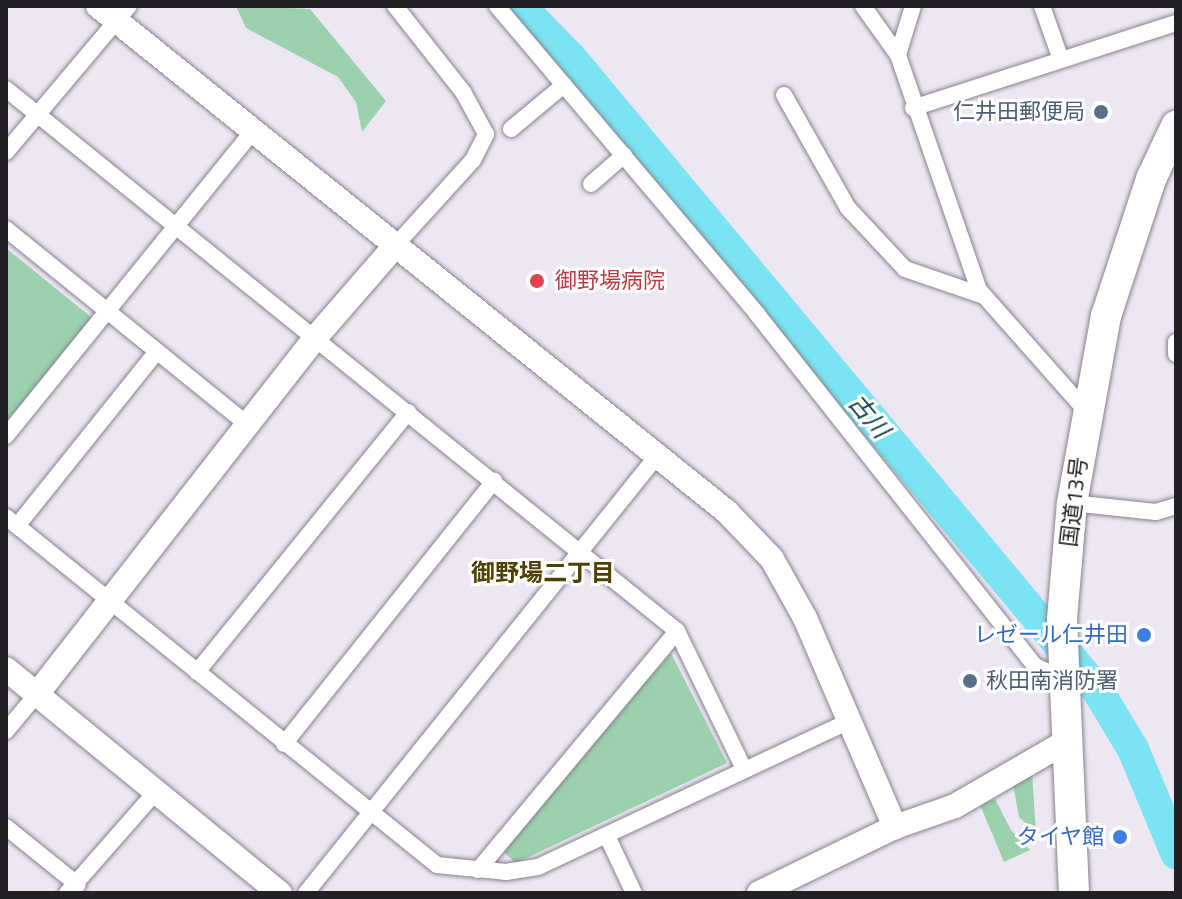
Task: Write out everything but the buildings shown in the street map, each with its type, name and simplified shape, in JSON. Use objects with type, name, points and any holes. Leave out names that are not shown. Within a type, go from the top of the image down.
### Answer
[{"type":"highway","name":"国道13号","points":[[1074,893],[1062,619],[1072,503],[1086,411],[1106,316],[1151,179],[1176,126]]},
{"type":"street","points":[[98,6],[123,14],[252,132],[727,512],[772,559],[805,618],[895,827]]},
{"type":"street","points":[[6,731],[315,338],[473,160],[486,134],[463,92],[395,6]]},
{"type":"street","points":[[497,6],[757,314],[1035,666],[1064,677]]},
{"type":"street","points":[[863,6],[898,55],[913,108],[984,296],[1086,411]]},
{"type":"street","points":[[898,55],[913,6]]},
{"type":"street","points":[[1042,6],[1060,57]]},
{"type":"street","points":[[6,152],[123,14]]},
{"type":"street","points":[[913,108],[1060,57],[1176,23]]},
{"type":"street","points":[[511,129],[564,85]]},
{"type":"street","points":[[6,89],[677,631],[744,769]]},
{"type":"street","points":[[784,95],[848,208],[905,269],[984,296]]},
{"type":"street","points":[[6,436],[252,132]]},
{"type":"street","points":[[591,184],[624,155]]},
{"type":"street","points":[[6,229],[247,424]]},
{"type":"street","points":[[1176,342],[1176,354]]},
{"type":"street","points":[[157,351],[12,522],[372,816],[437,865],[522,873],[849,721]]},
{"type":"street","points":[[197,672],[408,412]]},
{"type":"street","points":[[306,893],[372,816],[657,456]]},
{"type":"street","points":[[284,744],[494,481]]},
{"type":"street","points":[[1072,503],[1156,512],[1176,506]]},
{"type":"street","points":[[478,870],[677,631]]},
{"type":"street","points":[[6,669],[154,794],[280,893]]},
{"type":"street","points":[[759,893],[895,827],[955,806],[1067,741]]},
{"type":"street","points":[[6,827],[73,889],[154,794]]},
{"type":"street","points":[[607,836],[634,893]]},
{"type":"green space","points":[[236,6],[310,9],[386,101],[362,132],[356,102],[338,77],[246,28]]},
{"type":"green space","points":[[6,248],[102,326],[6,445]]},
{"type":"green space","points":[[671,653],[727,763],[516,863],[500,849]]},
{"type":"green space","points":[[1032,770],[1036,834],[1019,817],[1013,784]]},
{"type":"green space","points":[[995,799],[1011,830],[1030,850],[1004,862],[980,805]]},
{"type":"waterway","name":"古川","points":[[520,6],[571,58],[1098,691],[1133,749],[1176,853]]},
{"type":"place","name":"仁井田郵便局","points":[[1101,112]]},
{"type":"place","name":"御野場病院","points":[[537,281]]},
{"type":"place","name":"レゼール仁井田","points":[[1144,635]]},
{"type":"place","name":"秋田南消防署","points":[[970,681]]},
{"type":"place","name":"タイヤ館","points":[[1120,837]]},
{"type":"district","name":"御野場二丁目","points":[[543,573]]}]
